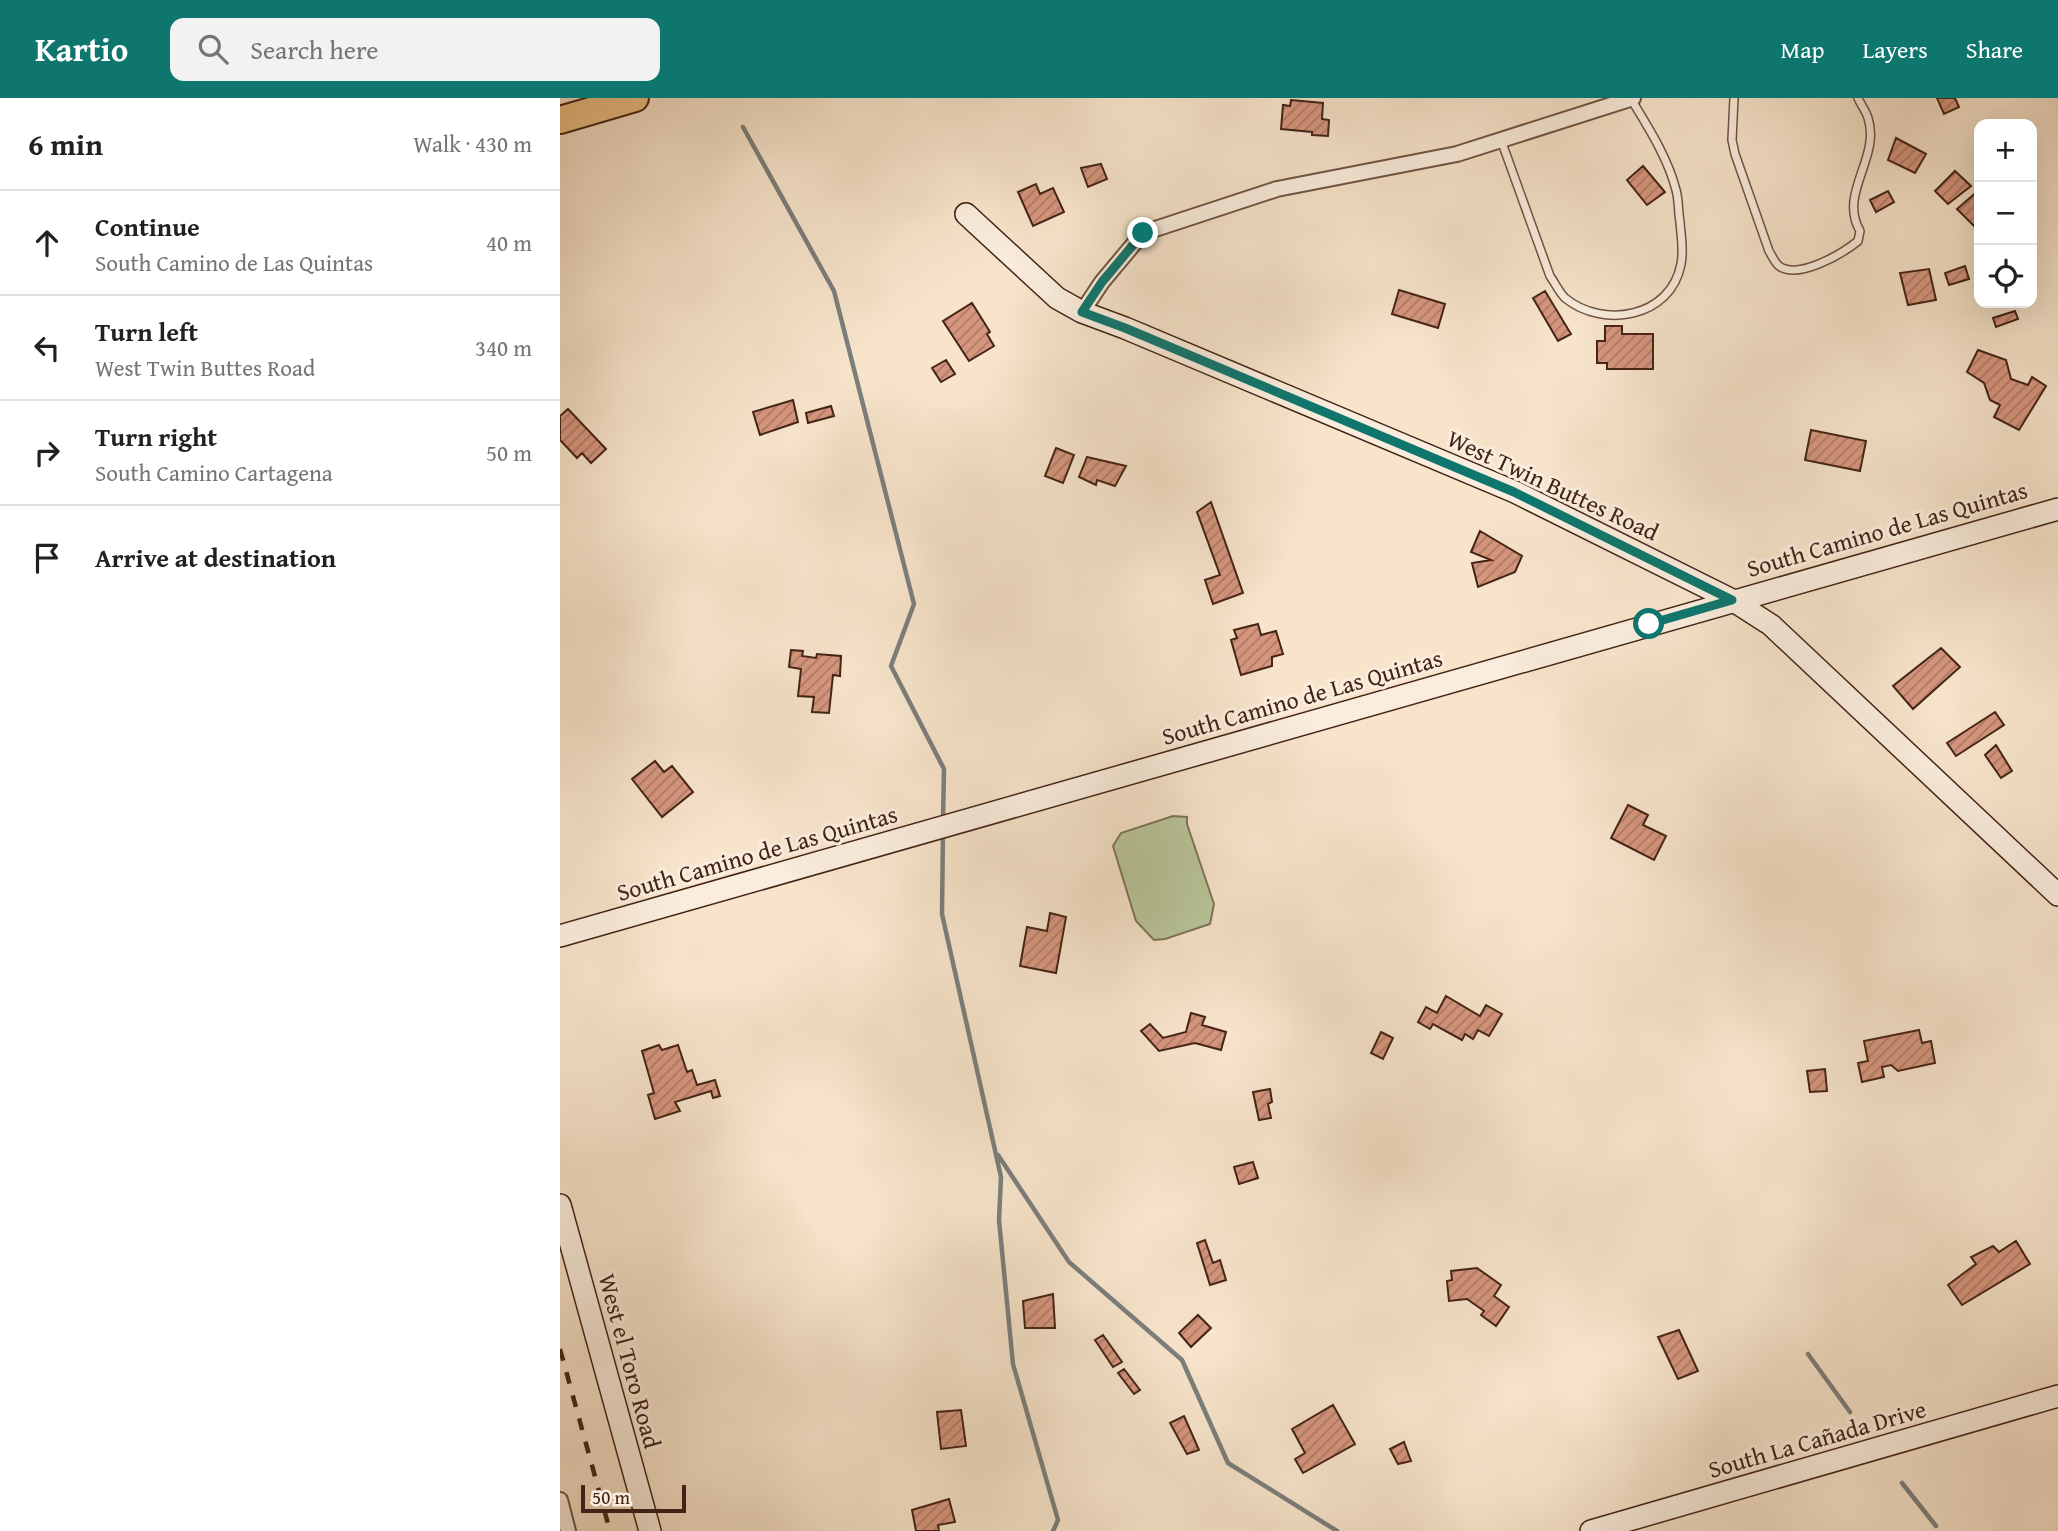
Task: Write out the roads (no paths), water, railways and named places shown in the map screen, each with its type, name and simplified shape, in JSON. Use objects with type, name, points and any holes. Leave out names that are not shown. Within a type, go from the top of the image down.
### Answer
[{"type":"highway","points":[[560,120],[635,98]]},
{"type":"street","points":[[1082,312],[1102,282],[1143,233],[1277,189],[1457,154],[1632,98]]},
{"type":"street","name":"West Twin Buttes Road","points":[[966,214],[1057,298],[1082,312],[1514,492],[1732,600],[1771,625],[2058,895]]},
{"type":"street","name":"South Camino de Las Quintas","points":[[560,936],[2058,509]]},
{"type":"street","name":"West el Toro Road","points":[[560,1205],[650,1531]]},
{"type":"street","name":"South La Cañada Drive","points":[[1591,1531],[2058,1396]]},
{"type":"street","points":[[560,1500],[568,1531]]},
{"type":"lane","points":[[1501,140],[1550,276],[1563,296],[1579,307],[1596,313],[1620,316],[1638,313],[1653,307],[1668,292],[1681,265],[1682,244],[1677,192],[1669,166],[1632,98]]},
{"type":"lane","points":[[1734,98],[1732,140],[1735,153],[1769,251],[1777,265],[1790,270],[1833,258],[1858,241],[1860,231],[1853,219],[1852,205],[1870,137],[1869,119],[1858,98]]},
{"type":"waterway","points":[[743,127],[834,291],[914,604],[891,666],[944,769],[943,820]]},
{"type":"waterway","points":[[943,832],[942,914],[1001,1177],[999,1220],[1013,1364],[1058,1520],[1053,1531]]},
{"type":"waterway","points":[[998,1155],[1069,1262],[1182,1360],[1228,1463],[1337,1531]]},
{"type":"waterway","points":[[1808,1354],[1850,1412]]},
{"type":"waterway","points":[[1902,1483],[1936,1526]]},
{"type":"railway","points":[[560,1349],[610,1531]]}]
